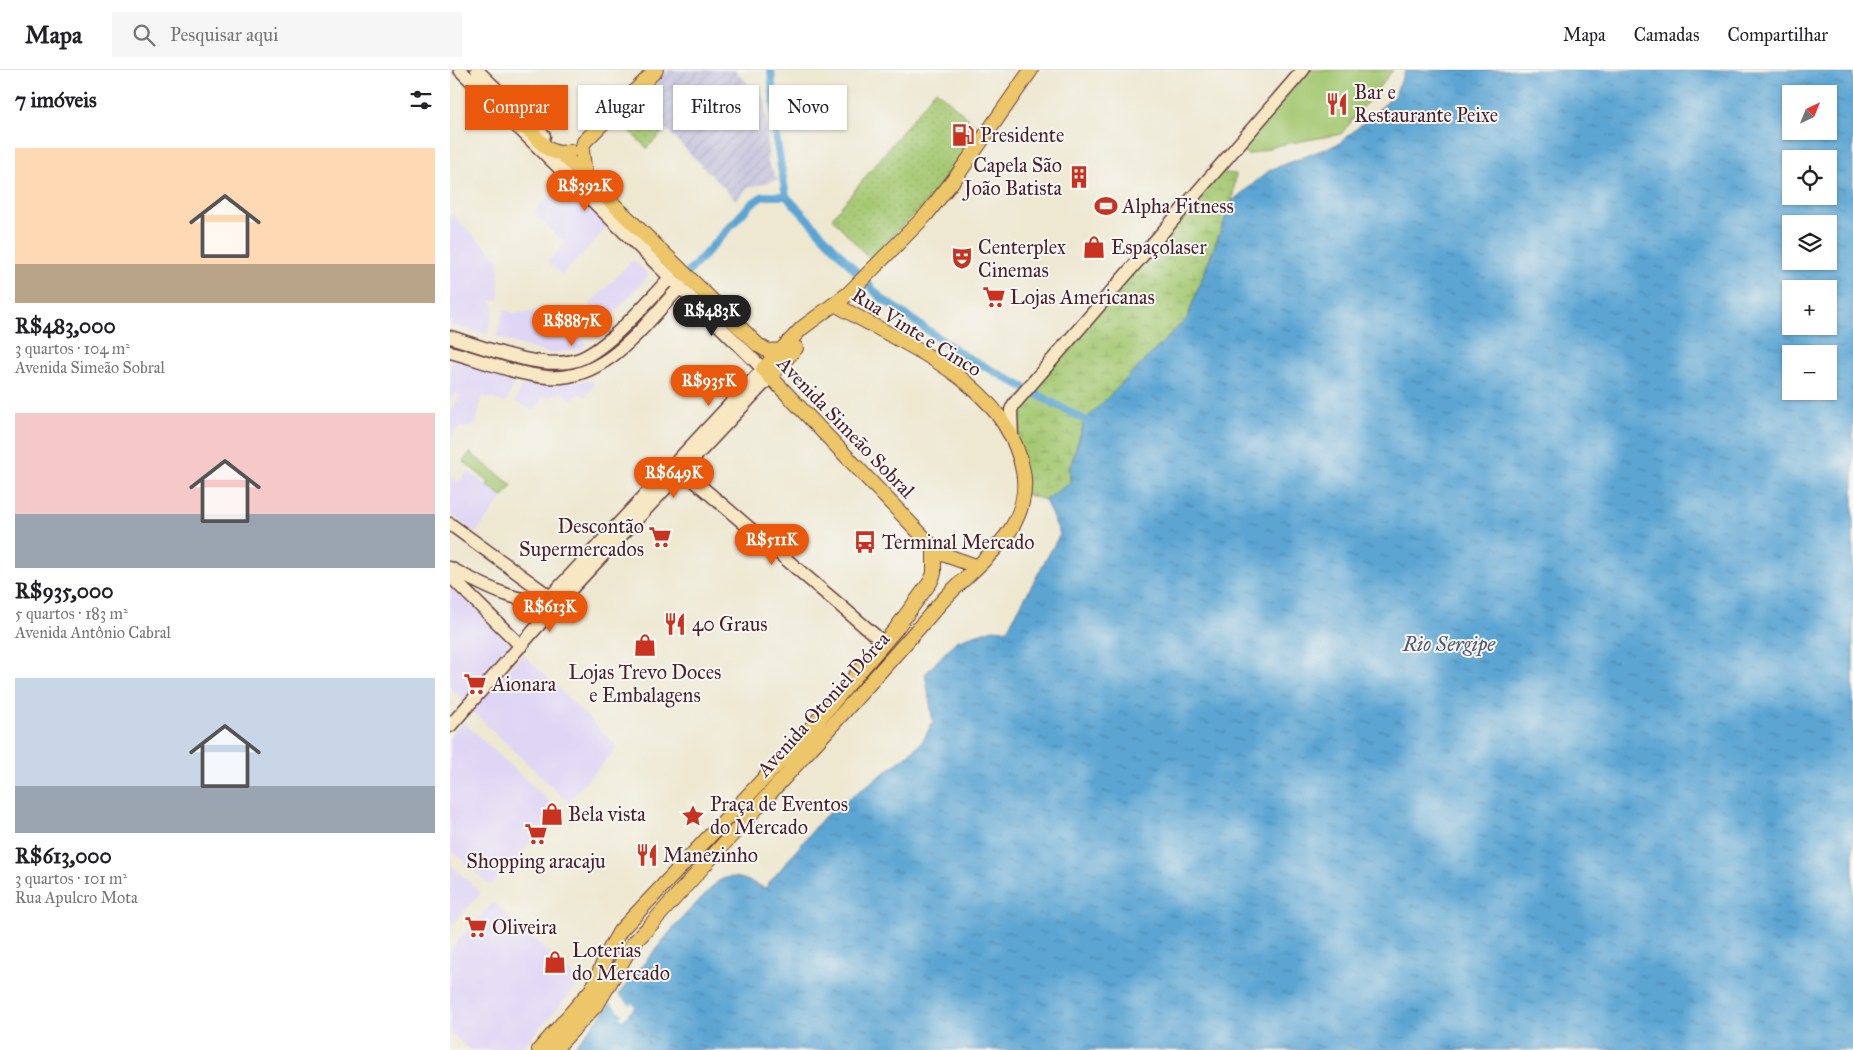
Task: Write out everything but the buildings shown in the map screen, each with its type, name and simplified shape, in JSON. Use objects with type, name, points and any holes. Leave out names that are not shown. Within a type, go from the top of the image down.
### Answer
[{"type":"main road","name":"Avenida Simeão Sobral","points":[[460,70],[475,85]]},
{"type":"main road","name":"Avenida Simeão Sobral","points":[[477,70],[585,176],[767,373],[934,548],[945,555],[976,566]]},
{"type":"main road","points":[[527,130],[548,149],[562,154],[584,142],[656,70]]},
{"type":"main road","points":[[767,373],[802,328],[848,294],[926,215],[959,173],[1031,70]]},
{"type":"main road","points":[[1012,442],[1013,407],[1303,70]]},
{"type":"main road","name":"Avenida Simeão Sobral","points":[[521,130],[681,278],[721,309],[761,348],[775,352],[783,350]]},
{"type":"main road","points":[[584,142],[582,151],[585,176]]},
{"type":"main road","points":[[450,337],[532,359],[553,362],[576,360],[597,349],[681,278]]},
{"type":"main road","points":[[450,352],[524,373],[546,377],[568,376],[586,371],[614,355],[681,278]]},
{"type":"main road","points":[[450,726],[521,646],[554,600],[767,373],[835,304]]},
{"type":"main road","name":"Rua Vinte e Cinco","points":[[835,304],[959,377],[990,405],[1012,442],[1022,470]]},
{"type":"main road","points":[[679,468],[884,643]]},
{"type":"main road","name":"Avenida Otoniel Dórea","points":[[554,1050],[598,1003],[632,946],[856,700],[943,600],[1001,542],[1017,518],[1024,494],[1022,470]]},
{"type":"main road","points":[[450,524],[554,600]]},
{"type":"main road","name":"Avenida Otoniel Dórea","points":[[539,1050],[592,989],[608,952],[620,931],[805,735],[884,643],[931,581],[934,574],[934,548]]},
{"type":"main road","points":[[450,568],[521,600],[541,604],[554,600]]},
{"type":"main road","points":[[450,576],[521,646]]},
{"type":"shaded area","points":[[668,70],[734,70],[750,85],[673,85],[673,130],[759,130],[759,93],[766,100],[768,163],[778,180],[747,188],[736,200],[663,126],[663,85],[653,85]]},
{"type":"shaded area","points":[[565,180],[610,224],[562,275],[548,262],[565,243],[533,213]]},
{"type":"shaded area","points":[[450,213],[499,260],[499,300],[490,301],[495,306],[488,334],[450,325]]},
{"type":"shaded area","points":[[633,260],[649,275],[607,321],[590,304]]},
{"type":"shaded area","points":[[504,309],[515,314],[550,309],[586,342],[582,349],[548,353],[496,337]]},
{"type":"shaded area","points":[[450,359],[516,378],[506,403],[482,396],[476,425],[457,429],[450,440],[450,412],[461,396],[456,393],[450,400]]},
{"type":"shaded area","points":[[524,380],[551,385],[590,380],[594,384],[585,397],[579,393],[573,400],[561,391],[557,395],[553,394],[549,399],[544,395],[535,410],[515,402]]},
{"type":"shaded area","points":[[468,471],[503,497],[476,533],[450,514],[450,476],[459,483]]},
{"type":"shaded area","points":[[450,584],[514,646],[464,701],[450,688]]},
{"type":"shaded area","points":[[523,654],[618,747],[568,802],[472,711]]},
{"type":"shaded area","points":[[463,722],[560,811],[490,886],[450,849],[450,737]]},
{"type":"shaded area","points":[[450,864],[481,893],[450,927]]},
{"type":"shaded area","points":[[493,902],[581,982],[520,1050],[470,1050],[450,1032],[450,950]]},
{"type":"green space","points":[[1309,70],[1393,70],[1341,134],[1279,145],[1248,155],[1242,150]]},
{"type":"green space","points":[[936,90],[980,129],[928,201],[870,259],[832,218]]},
{"type":"green space","points":[[628,130],[663,130],[664,131],[647,148]]},
{"type":"green space","points":[[1217,172],[1236,174],[1232,201],[1187,318],[1085,420],[1070,467],[1070,483],[1045,500],[1024,494],[1014,404]]},
{"type":"green space","points":[[470,453],[512,485],[503,497],[487,485],[489,482],[463,461]]},
{"type":"water","name":"Rio Sergipe","points":[[1406,70],[1853,70],[1853,1050],[572,1050],[680,920],[717,882],[729,877],[735,877],[765,888],[824,817],[904,758],[922,742],[933,722],[925,674],[956,641],[993,629],[1007,630],[1060,534],[1045,500],[1070,483],[1070,467],[1085,420],[1187,318],[1232,201],[1270,170],[1340,143],[1394,96]]},
{"type":"pier","points":[[616,993],[630,1005],[632,1003],[635,1006],[623,1020],[620,1017],[623,1014],[609,1002]]},
{"type":"waterway","points":[[771,70],[777,143],[786,196],[881,298],[965,356],[1085,420]]},
{"type":"waterway","points":[[684,277],[751,204],[763,196],[786,196]]},
{"type":"waterway","points":[[450,345],[529,369]]},
{"type":"ferry route","points":[[629,1012],[653,1050]]},
{"type":"place","name":"Bar e Restaurante Peixe","points":[[1337,104]]},
{"type":"place","name":"Presidente","points":[[963,135]]},
{"type":"place","name":"Capela São João Batista","points":[[1079,177]]},
{"type":"place","name":"Alpha Fitness","points":[[1106,206]]},
{"type":"place","name":"Espaçolaser","points":[[1094,247]]},
{"type":"place","name":"Centerplex Cinemas","points":[[962,258]]},
{"type":"place","name":"Lojas Americanas","points":[[994,297]]},
{"type":"place","name":"Descontão Supermercados","points":[[660,537]]},
{"type":"place","name":"Terminal Mercado","points":[[865,542]]},
{"type":"place","name":"40 Graus","points":[[675,624]]},
{"type":"place","name":"Lojas Trevo Doces e Embalagens","points":[[645,645]]},
{"type":"place","name":"Aionara","points":[[475,684]]},
{"type":"place","name":"Bela vista","points":[[552,814]]},
{"type":"place","name":"Praça de Eventos do Mercado","points":[[693,816]]},
{"type":"place","name":"Shopping aracaju","points":[[536,834]]},
{"type":"place","name":"Manezinho","points":[[647,855]]},
{"type":"place","name":"Oliveira","points":[[476,927]]},
{"type":"place","name":"Loterias do Mercado","points":[[555,962]]}]
